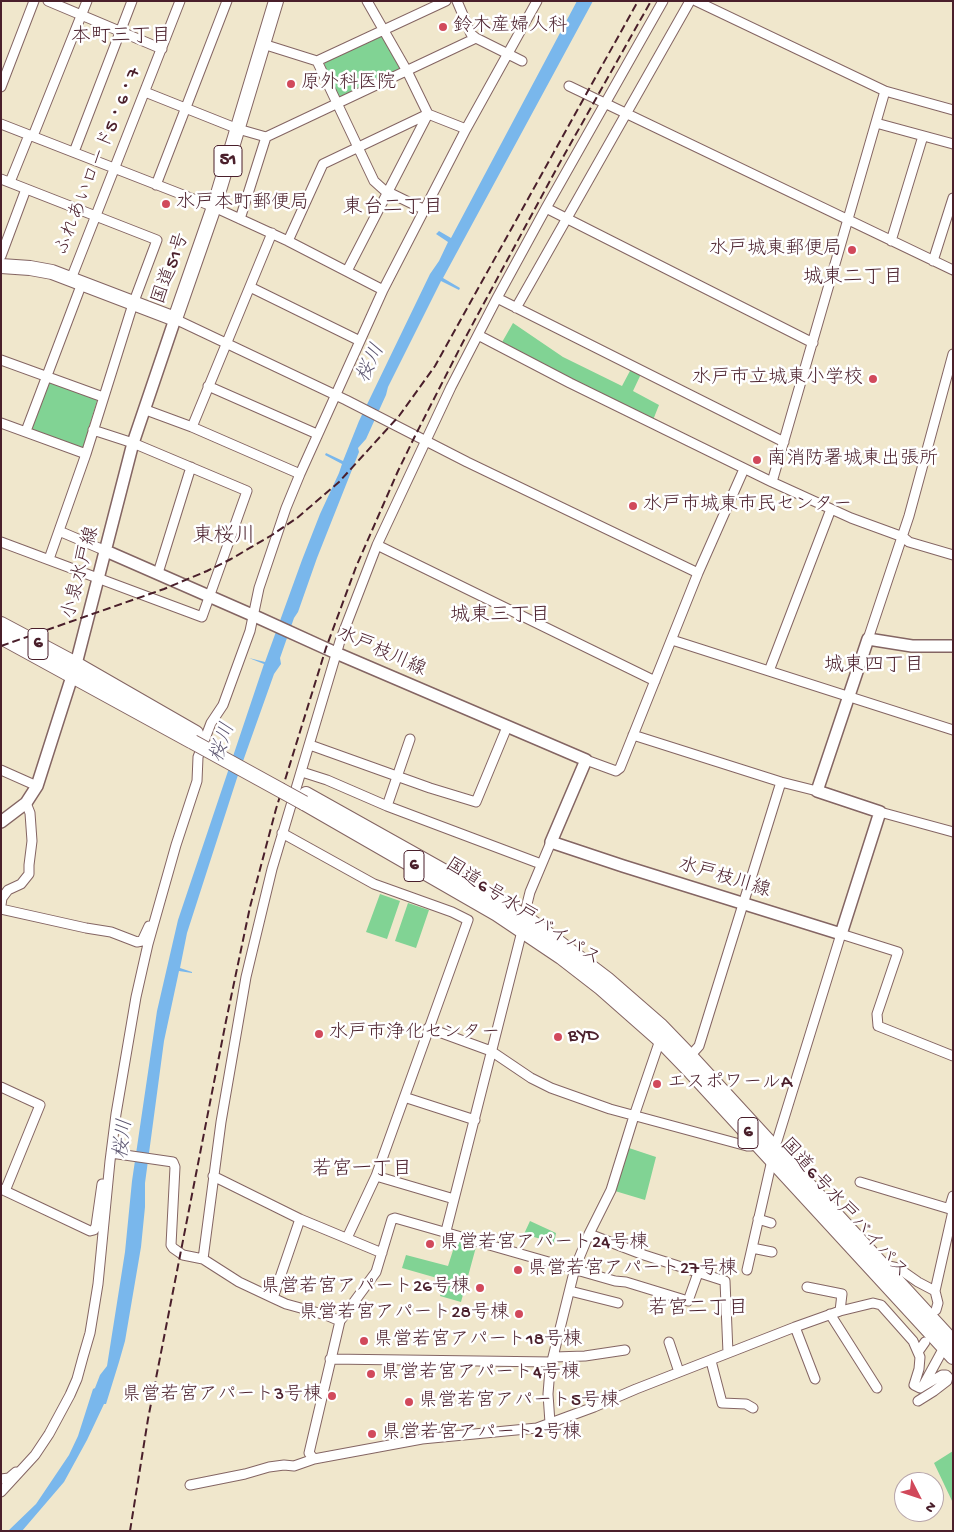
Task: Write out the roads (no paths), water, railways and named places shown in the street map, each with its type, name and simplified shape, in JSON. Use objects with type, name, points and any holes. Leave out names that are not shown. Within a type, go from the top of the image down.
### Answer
[{"type":"highway","name":"国道51号","points":[[1,266],[52,272],[175,319],[214,207],[276,1]]},
{"type":"highway","name":"国道6号水戸バイパス","points":[[1,624],[74,670],[194,738],[524,916],[607,979],[661,1026],[690,1056],[771,1154],[951,1348]]},
{"type":"highway","name":"国道6号水戸バイパス","points":[[1,637],[74,670]]},
{"type":"highway","name":"国道6号水戸バイパス","points":[[305,798],[478,902],[561,957],[594,983],[660,1040],[756,1143],[771,1154],[884,1265],[951,1348]]},
{"type":"main road","name":"小泉水戸線","points":[[1,822],[26,803],[37,786],[74,670],[133,443],[146,410],[175,319]]},
{"type":"main road","points":[[106,551],[256,616]]},
{"type":"main road","name":"水戸枝川線","points":[[256,616],[336,653],[586,760]]},
{"type":"main road","points":[[842,934],[880,812],[817,792],[847,696],[868,639],[912,646],[953,646]]},
{"type":"main road","points":[[551,842],[586,760]]},
{"type":"main road","name":"水戸枝川線","points":[[551,842],[842,934]]},
{"type":"street","points":[[1,87],[34,1]]},
{"type":"street","points":[[48,1],[162,48]]},
{"type":"street","points":[[49,559],[86,454],[102,397],[158,240],[6,181],[31,135],[87,1]]},
{"type":"street","points":[[74,152],[132,1]]},
{"type":"street","name":"ふれあいロード5・6・7","points":[[26,431],[47,377],[96,216],[180,1]]},
{"type":"street","points":[[156,185],[227,1]]},
{"type":"street","points":[[367,1],[407,71],[428,114],[466,129]]},
{"type":"street","points":[[262,44],[317,61],[446,1]]},
{"type":"street","points":[[456,1],[471,34],[522,61]]},
{"type":"street","points":[[1,1492],[41,1446],[60,1416],[77,1379],[98,1284],[112,1156],[136,997],[156,915],[197,781],[198,757],[211,723],[224,705],[256,616],[259,588],[300,474],[317,434],[383,290],[466,129],[537,1]]},
{"type":"street","points":[[203,1259],[220,1122],[246,977],[282,833],[302,772],[336,653],[360,586],[426,440],[497,298],[663,1]]},
{"type":"street","points":[[516,308],[690,1]]},
{"type":"street","points":[[696,1],[886,91],[953,110]]},
{"type":"street","points":[[145,92],[238,129],[266,137],[476,38]]},
{"type":"street","points":[[317,61],[374,181],[384,190],[425,210]]},
{"type":"street","points":[[569,86],[953,270]]},
{"type":"street","points":[[772,482],[886,91]]},
{"type":"street","points":[[288,241],[323,164],[428,114]]},
{"type":"street","points":[[347,271],[428,114]]},
{"type":"street","points":[[876,123],[953,144]]},
{"type":"street","points":[[1,124],[214,207],[272,233],[383,290]]},
{"type":"street","points":[[892,241],[923,136]]},
{"type":"street","points":[[240,219],[266,137]]},
{"type":"street","points":[[1,256],[26,189]]},
{"type":"street","points":[[933,261],[953,198]]},
{"type":"street","points":[[546,208],[813,342]]},
{"type":"street","points":[[192,428],[272,233]]},
{"type":"street","points":[[250,287],[360,341]]},
{"type":"street","points":[[497,298],[784,442]]},
{"type":"street","points":[[175,319],[336,395],[476,466],[698,573]]},
{"type":"street","points":[[478,336],[772,482],[831,509],[903,537],[909,542],[953,555]]},
{"type":"street","points":[[868,639],[903,537],[953,354]]},
{"type":"street","points":[[1,360],[102,397]]},
{"type":"street","points":[[208,386],[317,434]]},
{"type":"street","points":[[146,410],[300,474]]},
{"type":"street","points":[[1,423],[86,454]]},
{"type":"street","points":[[1,542],[202,617],[247,490],[133,443],[93,430]]},
{"type":"street","points":[[158,573],[191,467]]},
{"type":"street","points":[[586,760],[616,771],[620,768],[698,573],[744,469]]},
{"type":"street","points":[[769,671],[831,509]]},
{"type":"street","points":[[59,531],[106,551]]},
{"type":"street","points":[[377,545],[655,681]]},
{"type":"street","points":[[672,640],[953,730]]},
{"type":"street","points":[[310,745],[397,777],[476,802],[507,727]]},
{"type":"street","points":[[633,735],[817,792]]},
{"type":"street","points":[[387,806],[410,739]]},
{"type":"street","points":[[1,770],[37,786]]},
{"type":"street","points":[[302,772],[327,780],[387,806],[541,864]]},
{"type":"street","points":[[690,1056],[699,1046],[781,782]]},
{"type":"street","points":[[1,905],[2,898],[8,890],[21,884],[29,874],[32,841],[30,813],[26,803]]},
{"type":"street","points":[[880,812],[953,832]]},
{"type":"street","points":[[282,833],[374,884],[452,912],[468,920],[376,1176],[347,1238]]},
{"type":"street","points":[[446,1231],[522,931],[530,892],[551,842]]},
{"type":"street","points":[[1,909],[111,932],[137,942],[142,940],[156,915]]},
{"type":"street","points":[[747,1270],[771,1154],[803,1060],[842,934],[898,952],[877,1014],[878,1026],[953,1056]]},
{"type":"street","points":[[428,1028],[491,1051],[516,1069],[550,1088],[634,1116],[747,1146],[756,1143]]},
{"type":"street","points":[[550,1424],[548,1394],[553,1359],[575,1268],[589,1234],[611,1190],[660,1040]]},
{"type":"street","points":[[1,1087],[40,1105],[3,1190],[90,1230],[94,1230],[102,1183],[112,1156]]},
{"type":"street","points":[[408,1098],[475,1120]]},
{"type":"street","points":[[112,1156],[173,1162],[175,1167],[171,1245],[183,1255],[203,1259],[239,1282],[286,1304],[326,1315],[340,1321]]},
{"type":"street","points":[[213,1176],[300,1219],[382,1252]]},
{"type":"street","points":[[376,1176],[454,1199]]},
{"type":"street","points":[[860,1182],[952,1210]]},
{"type":"street","points":[[936,1310],[938,1303],[934,1291],[952,1210],[953,1196]]},
{"type":"street","points":[[314,1458],[309,1453],[340,1321],[376,1272],[392,1219],[395,1218],[446,1231],[688,1301],[698,1273]]},
{"type":"street","points":[[273,1298],[300,1219]]},
{"type":"street","points":[[758,1219],[772,1222]]},
{"type":"street","points":[[589,1234],[725,1281],[728,1353]]},
{"type":"street","points":[[752,1248],[772,1252]]},
{"type":"street","points":[[884,1265],[898,1268],[934,1291]]},
{"type":"street","points":[[807,1287],[842,1294],[840,1311]]},
{"type":"street","points":[[570,1291],[618,1303]]},
{"type":"street","points":[[190,1485],[270,1467],[294,1466],[314,1458],[422,1439],[537,1428],[830,1314],[873,1304],[881,1305],[913,1341],[920,1357],[919,1369],[913,1382],[915,1386],[920,1388]]},
{"type":"street","points":[[830,1314],[877,1388]]},
{"type":"street","points":[[795,1327],[815,1379]]},
{"type":"street","points":[[669,1342],[680,1372]]},
{"type":"street","points":[[918,1352],[925,1342]]},
{"type":"street","points":[[920,1388],[951,1348]]},
{"type":"street","points":[[330,1359],[553,1359],[625,1350]]},
{"type":"street","points":[[711,1361],[722,1403],[746,1404],[753,1408]]},
{"type":"street","points":[[918,1401],[947,1381],[948,1377],[942,1375],[920,1388]]},
{"type":"street","points":[[1,1479],[9,1478],[28,1463]]},
{"type":"water","points":[[577,1],[593,1],[443,278],[460,288],[459,290],[441,281],[388,387],[366,439],[358,448],[359,452],[298,612],[294,618],[280,658],[281,664],[274,674],[237,778],[187,933],[180,968],[192,973],[179,971],[164,1041],[145,1183],[141,1247],[125,1341],[106,1404],[104,1404],[64,1482],[22,1531],[8,1531],[36,1504],[69,1455],[78,1436],[93,1389],[107,1366],[125,1252],[132,1181],[157,1011],[178,920],[264,664],[249,658],[265,662],[320,514],[339,473],[342,464],[325,455],[326,453],[343,461],[359,421],[430,274],[448,242],[436,234],[439,231],[451,238]]},
{"type":"railway","points":[[1,646],[164,589],[207,571],[272,535],[297,518],[339,482],[399,416],[435,366],[638,1]]},
{"type":"railway","points":[[130,1531],[148,1419],[250,907],[276,809],[326,648],[356,567],[415,436],[463,342],[558,166],[651,1]]},
{"type":"place","name":"鈴木産婦人科","points":[[443,27]]},
{"type":"place","name":"原外科医院","points":[[291,84]]},
{"type":"place","name":"水戸本町郵便局","points":[[166,204]]},
{"type":"place","name":"水戸城東郵便局","points":[[852,250]]},
{"type":"place","name":"水戸市立城東小学校","points":[[873,379]]},
{"type":"place","name":"南消防署城東出張所","points":[[757,460]]},
{"type":"place","name":"水戸市城東市民センター","points":[[633,506]]},
{"type":"place","name":"水戸市浄化センター","points":[[319,1034]]},
{"type":"place","name":"BYD","points":[[558,1037]]},
{"type":"place","name":"エスポワールA","points":[[657,1084]]},
{"type":"place","name":"県営若宮アパート24号棟","points":[[430,1244]]},
{"type":"place","name":"県営若宮アパート27号棟","points":[[518,1270]]},
{"type":"place","name":"県営若宮アパート26号棟","points":[[480,1288]]},
{"type":"place","name":"県営若宮アパート28号棟","points":[[519,1314]]},
{"type":"place","name":"県営若宮アパート18号棟","points":[[364,1341]]},
{"type":"place","name":"県営若宮アパート4号棟","points":[[371,1374]]},
{"type":"place","name":"県営若宮アパート3号棟","points":[[332,1396]]},
{"type":"place","name":"県営若宮アパート5号棟","points":[[409,1402]]},
{"type":"place","name":"県営若宮アパート2号棟","points":[[372,1434]]},
{"type":"district","name":"本町三丁目","points":[[121,38]]},
{"type":"district","name":"東台二丁目","points":[[393,209]]},
{"type":"district","name":"城東二丁目","points":[[853,279]]},
{"type":"district","name":"東桜川","points":[[224,538]]},
{"type":"district","name":"城東三丁目","points":[[500,617]]},
{"type":"district","name":"城東四丁目","points":[[874,667]]},
{"type":"district","name":"若宮一丁目","points":[[362,1171]]},
{"type":"district","name":"若宮二丁目","points":[[698,1310]]},
{"type":"water label","name":"桜川","points":[[372,364]]},
{"type":"water label","name":"桜川","points":[[224,743]]},
{"type":"water label","name":"桜川","points":[[125,1139]]}]
